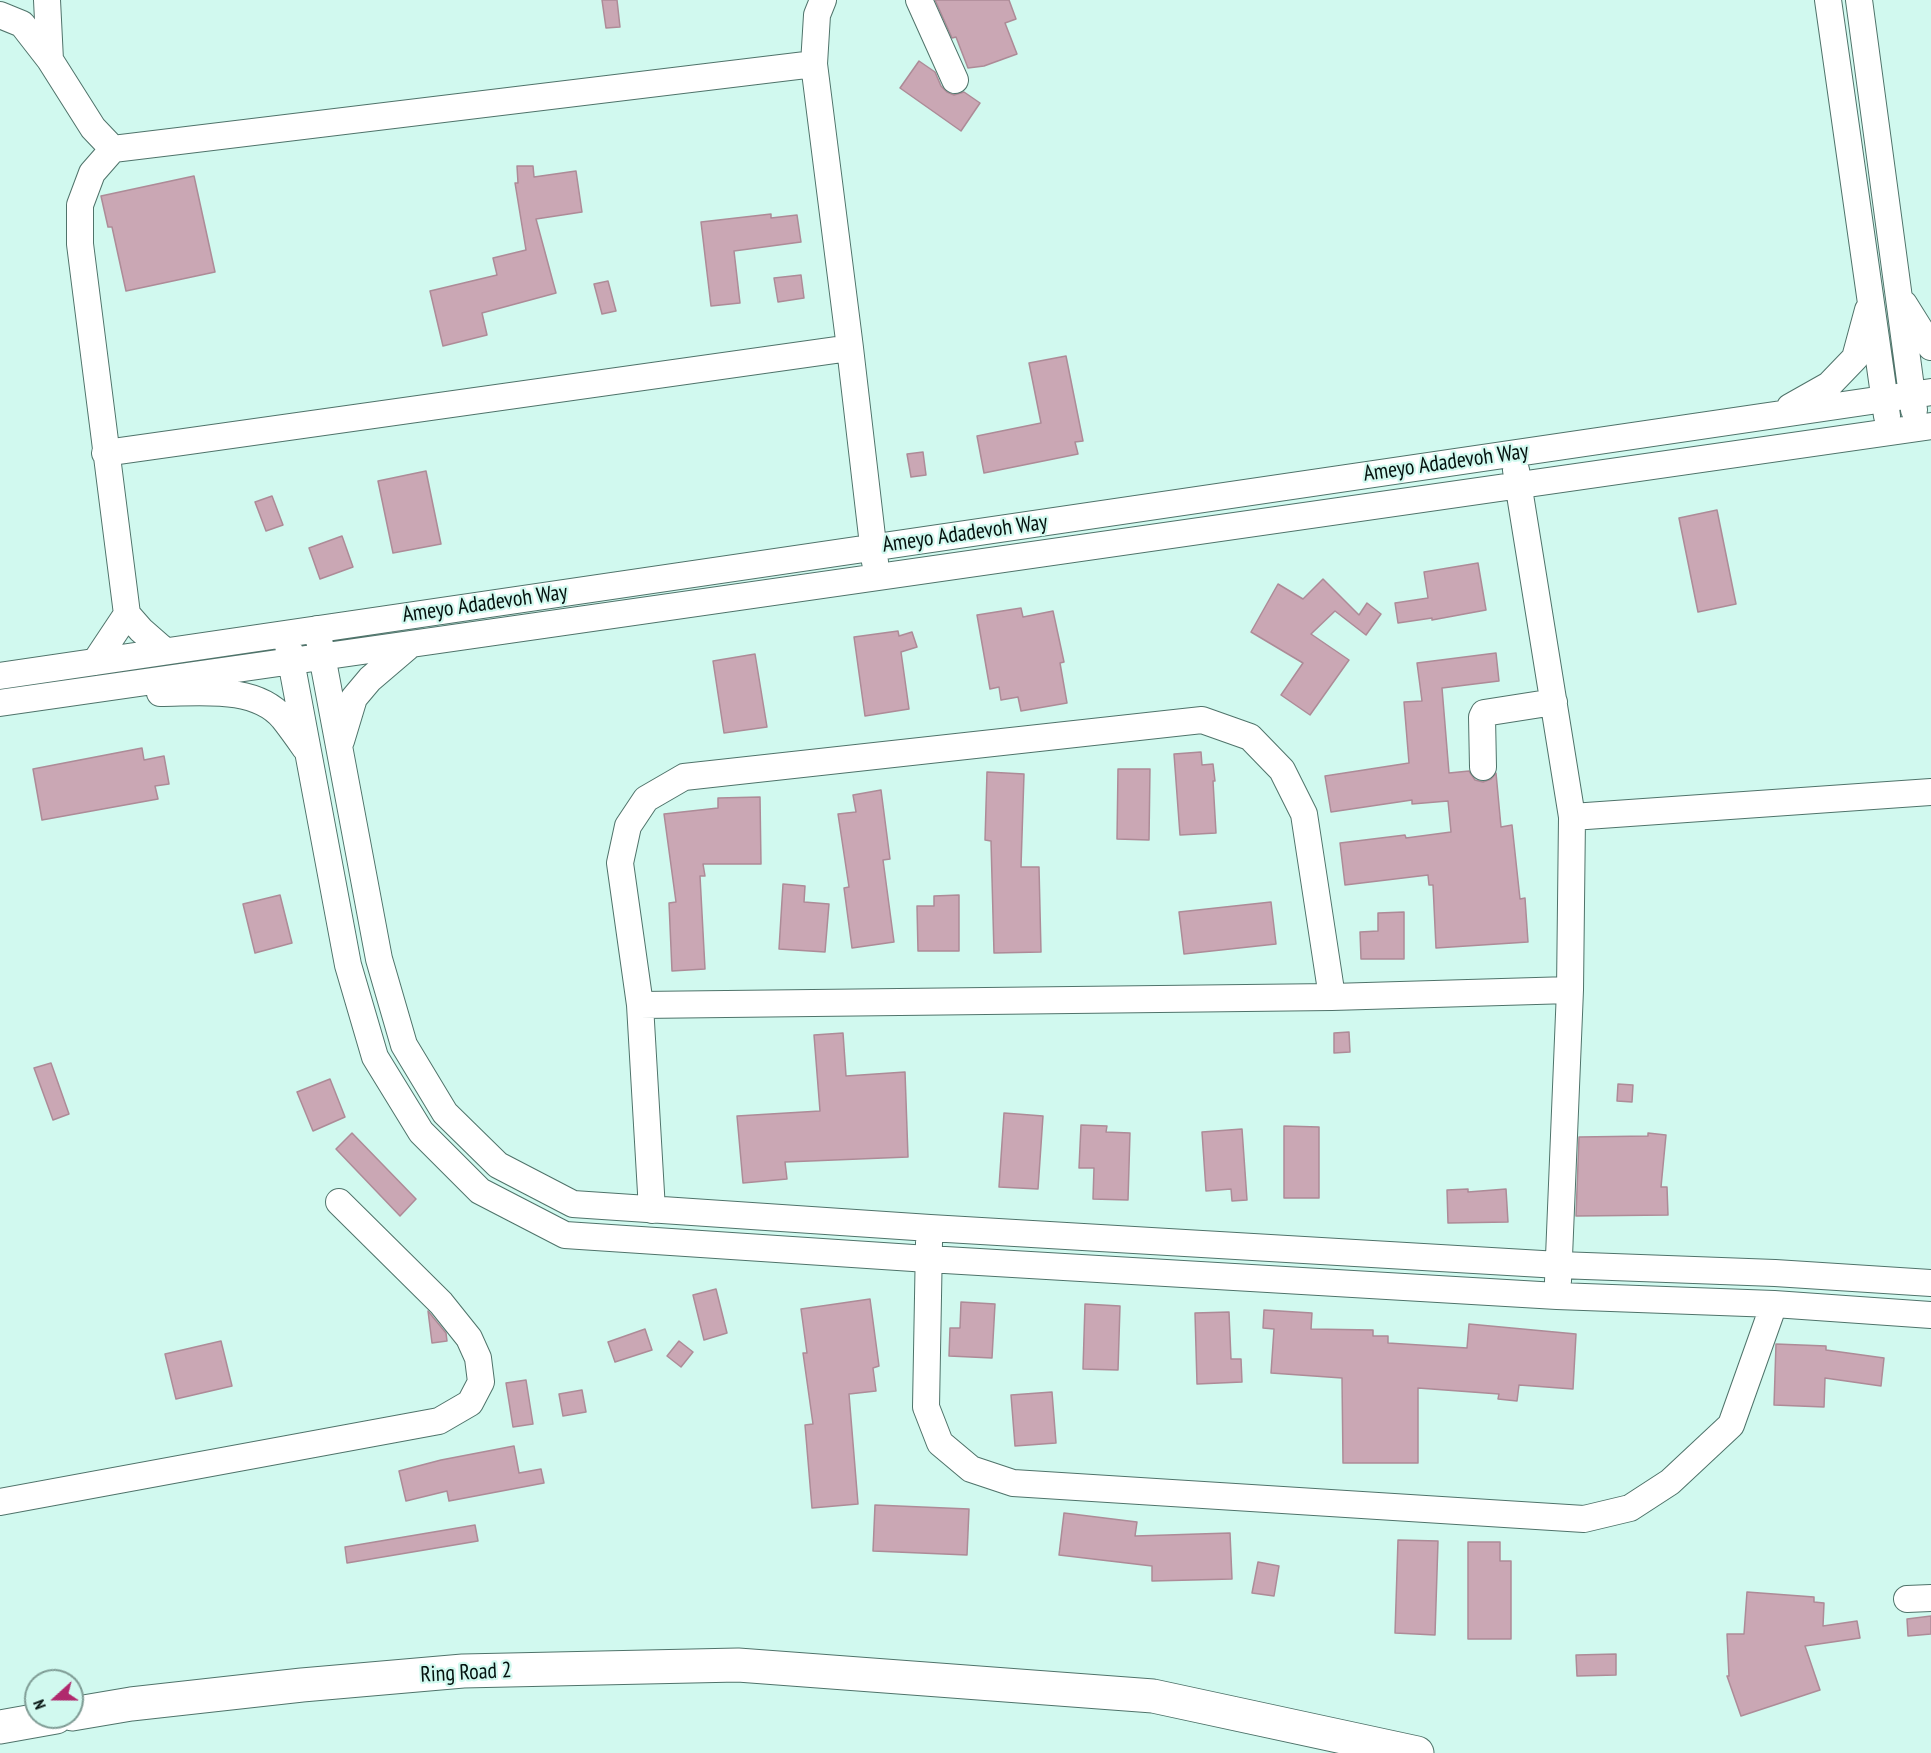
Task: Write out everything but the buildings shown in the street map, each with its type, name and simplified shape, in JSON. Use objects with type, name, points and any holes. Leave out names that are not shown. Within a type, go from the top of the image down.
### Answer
[{"type":"main road","name":"Ring Road 2","points":[[84,1712],[131,1704],[291,1686],[463,1671],[738,1665],[1153,1696],[1417,1753]]},
{"type":"main road","points":[[0,1727],[24,1723]]},
{"type":"street","points":[[47,0],[50,60]]},
{"type":"street","points":[[919,0],[955,80]]},
{"type":"street","points":[[1828,0],[1889,432]]},
{"type":"street","points":[[1860,0],[1899,296],[1921,393],[1924,427]]},
{"type":"street","points":[[819,5],[814,64],[876,577]]},
{"type":"street","points":[[0,15],[22,24],[50,60],[93,128],[113,149]]},
{"type":"street","points":[[165,651],[127,614],[80,244],[80,205],[93,173],[113,149],[814,64]]},
{"type":"street","points":[[1899,296],[1931,347]]},
{"type":"street","points":[[1777,414],[1829,385],[1855,358],[1871,302]]},
{"type":"street","points":[[105,453],[850,348]]},
{"type":"street","name":"Ameyo Adadevoh Way","points":[[0,676],[1921,393]]},
{"type":"street","name":"Ameyo Adadevoh Way","points":[[0,703],[1924,427]]},
{"type":"street","points":[[1514,453],[1572,817],[1570,990],[1557,1296]]},
{"type":"street","points":[[95,662],[127,614]]},
{"type":"street","points":[[317,629],[379,959],[404,1045],[445,1113],[498,1165],[573,1204],[930,1228],[1559,1265],[1775,1273],[1931,1283]]},
{"type":"street","points":[[286,634],[348,965],[375,1058],[421,1132],[480,1191],[565,1235],[928,1260],[1931,1315]]},
{"type":"street","points":[[339,747],[354,698],[370,679],[411,644]]},
{"type":"street","points":[[85,691],[238,694],[256,698],[282,716],[308,753]]},
{"type":"street","points":[[1483,767],[1482,717],[1484,713],[1554,702]]},
{"type":"street","points":[[652,1210],[640,1005],[620,863],[628,826],[646,799],[684,777],[1202,720],[1250,737],[1282,770],[1304,814],[1332,997]]},
{"type":"street","points":[[1572,817],[1931,792]]},
{"type":"street","points":[[640,1005],[1332,997],[1570,990]]},
{"type":"street","points":[[0,1502],[439,1421],[470,1403],[481,1382],[478,1358],[469,1338],[441,1304],[339,1202]]},
{"type":"street","points":[[930,1228],[926,1407],[940,1443],[971,1469],[1013,1484],[1584,1519],[1630,1508],[1670,1482],[1731,1425],[1774,1305]]}]
